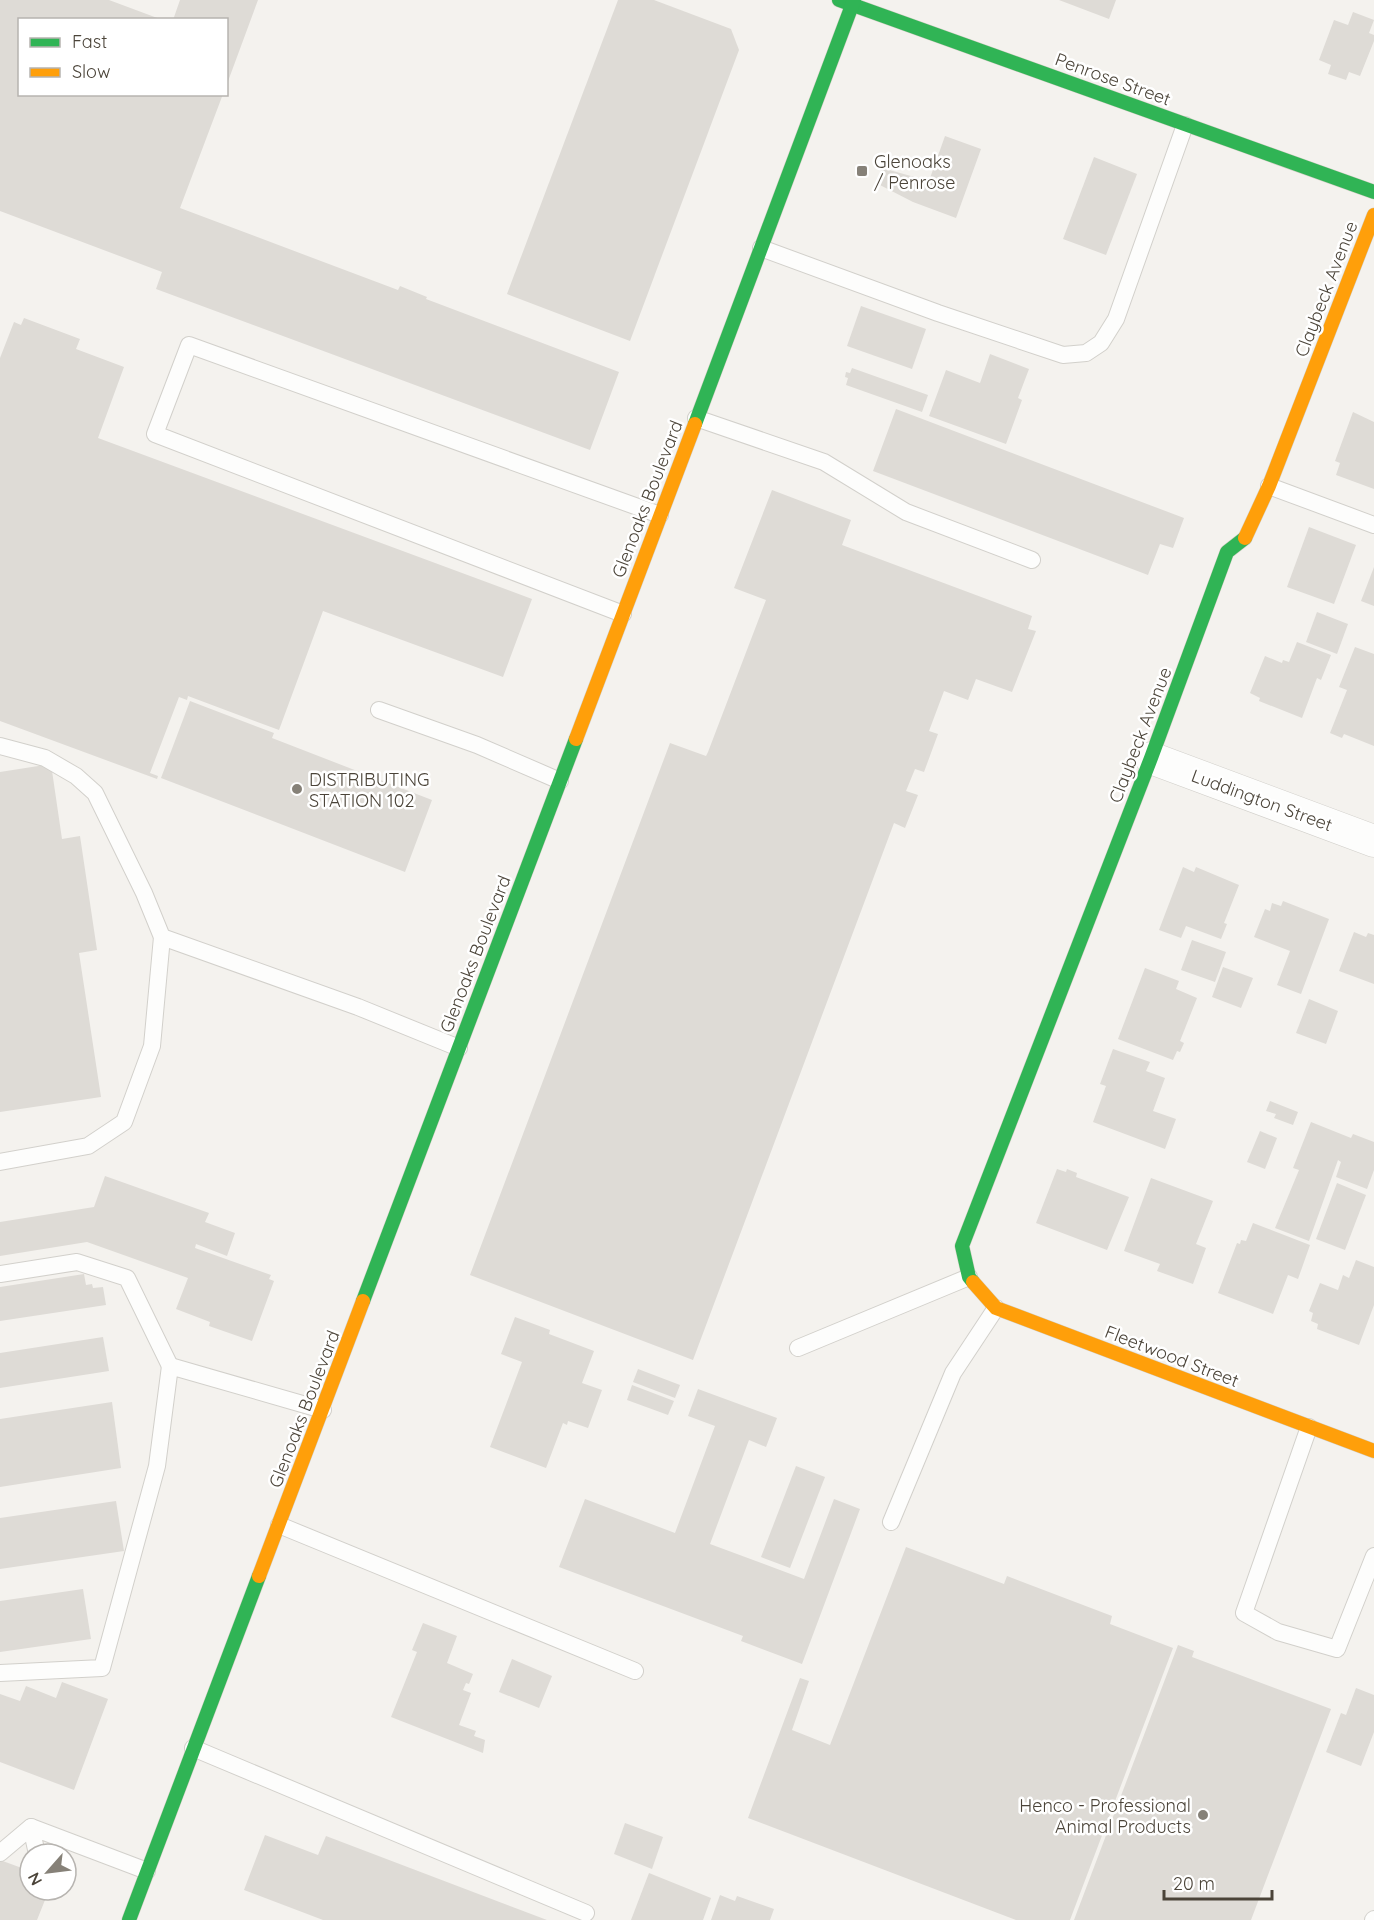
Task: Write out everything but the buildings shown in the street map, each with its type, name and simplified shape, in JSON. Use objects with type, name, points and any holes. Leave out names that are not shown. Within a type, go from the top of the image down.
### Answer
[{"type":"main road","name":"Penrose Street","points":[[849,2],[1374,192]]},
{"type":"main road","name":"Glenoaks Boulevard","points":[[129,1920],[761,248],[849,2]]},
{"type":"main road","name":"Claybeck Avenue","points":[[969,1277],[962,1245],[1151,758],[1227,552],[1247,536],[1269,486],[1374,215]]},
{"type":"main road","name":"Fleetwood Street","points":[[969,1277],[996,1308],[1374,1451]]},
{"type":"street","name":"Luddington Street","points":[[1151,758],[1374,841]]},
{"type":"lane","points":[[761,248],[938,313],[1063,355],[1086,352],[1101,343],[1116,320],[1185,124]]},
{"type":"lane","points":[[623,614],[155,434],[189,345],[660,515]]},
{"type":"lane","points":[[696,418],[824,462],[906,512],[1032,560]]},
{"type":"lane","points":[[1269,486],[1374,525]]},
{"type":"lane","points":[[379,710],[477,745],[560,781]]},
{"type":"lane","points":[[0,746],[45,758],[76,776],[95,793],[144,893],[162,937],[152,1047],[124,1122],[88,1146],[0,1162]]},
{"type":"lane","points":[[162,937],[358,1007],[459,1048]]},
{"type":"lane","points":[[0,1274],[77,1262],[127,1278],[170,1366],[158,1466],[102,1668],[0,1674]]},
{"type":"lane","points":[[798,1348],[969,1277]]},
{"type":"lane","points":[[891,1522],[953,1373],[996,1308]]},
{"type":"lane","points":[[170,1366],[322,1410]]},
{"type":"lane","points":[[1309,1427],[1244,1613],[1278,1632],[1337,1649],[1374,1556]]},
{"type":"lane","points":[[279,1525],[635,1671]]},
{"type":"lane","points":[[194,1748],[586,1913]]},
{"type":"lane","points":[[31,1827],[147,1871]]},
{"type":"lane","points":[[0,1853],[31,1827]]},
{"type":"lane","points":[[31,1827],[34,1842]]},
{"type":"traffic: fast","points":[[839,0],[1374,192]]},
{"type":"traffic: fast","points":[[695,424],[854,0]]},
{"type":"traffic: fast","points":[[973,1282],[969,1277],[962,1246],[1151,758],[1227,552],[1245,538]]},
{"type":"traffic: fast","points":[[363,1301],[576,739]]},
{"type":"traffic: fast","points":[[129,1920],[259,1576]]},
{"type":"traffic: slow","points":[[1245,538],[1269,486],[1374,215]]},
{"type":"traffic: slow","points":[[576,739],[695,424]]},
{"type":"traffic: slow","points":[[973,1282],[996,1308],[1374,1451]]},
{"type":"traffic: slow","points":[[259,1576],[363,1301]]},
{"type":"place","name":"Glenoaks / Penrose","points":[[862,171]]},
{"type":"place","name":"DISTRIBUTING STATION 102","points":[[297,789]]},
{"type":"place","name":"Henco - Professional Animal Products","points":[[1203,1815]]}]
